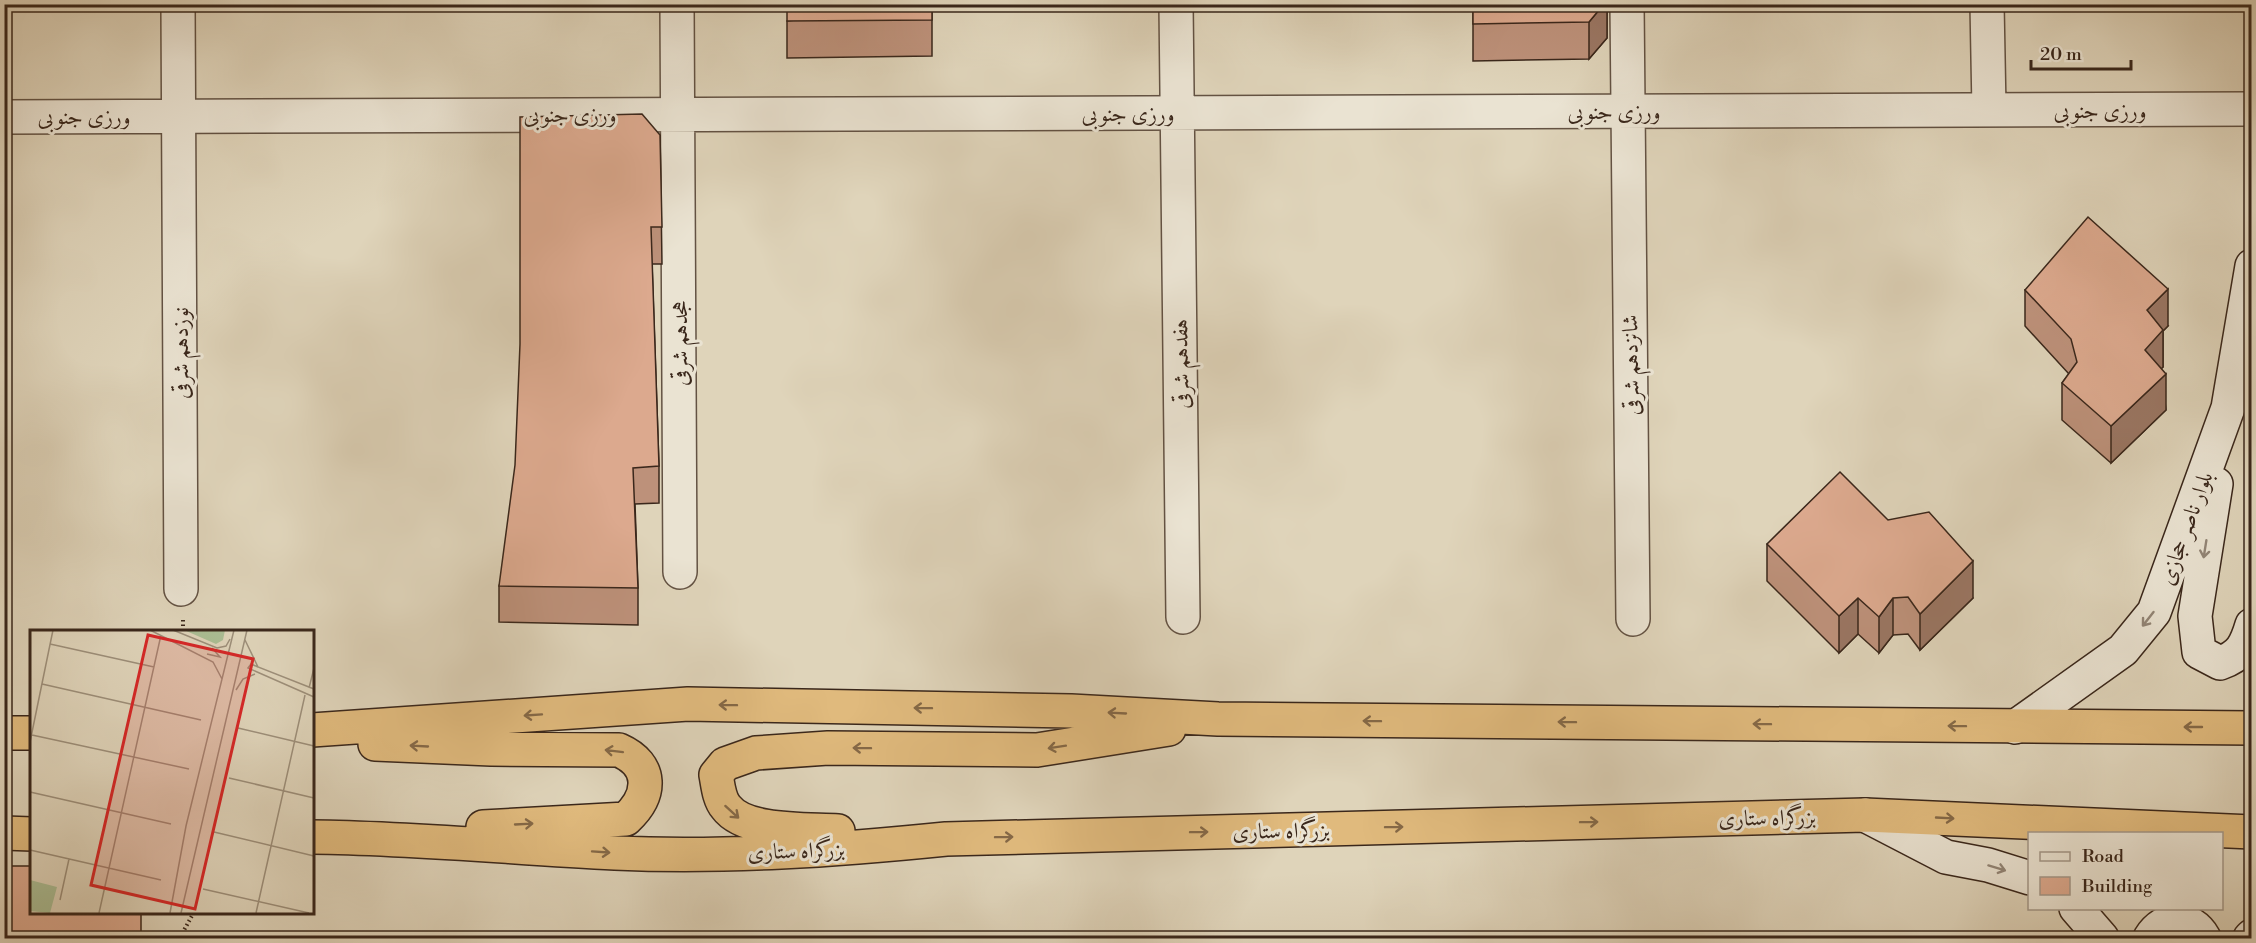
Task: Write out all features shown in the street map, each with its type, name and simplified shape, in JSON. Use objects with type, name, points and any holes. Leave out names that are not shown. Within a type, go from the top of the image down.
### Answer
[{"type":"highway","points":[[314,730],[688,704],[1071,711],[1218,719],[2252,728]]},
{"type":"highway","points":[[946,839],[752,825],[736,818],[725,806],[716,775],[725,764],[756,753],[828,748],[1037,750],[1218,719]]},
{"type":"highway","points":[[4,733],[30,733]]},
{"type":"highway","points":[[314,737],[344,743],[480,749],[618,750],[634,756],[644,773],[645,791],[640,806],[627,819],[464,828],[382,837]]},
{"type":"highway","name":"بزرگراه ستاری","points":[[314,837],[382,837],[617,853],[853,848],[946,839],[1866,815],[2252,832]]},
{"type":"highway","points":[[4,833],[30,834]]},
{"type":"street","name":"نوزدهم شرقی","points":[[178,4],[181,589]]},
{"type":"street","name":"هجدهم شرقی","points":[[677,4],[680,572]]},
{"type":"street","name":"هفدهم شرقی","points":[[1176,4],[1183,616]]},
{"type":"street","name":"شانزدهم شرقی","points":[[1627,4],[1633,619]]},
{"type":"street","points":[[1987,4],[1989,110]]},
{"type":"street","name":"ورزی جنوبی","points":[[4,117],[2252,109]]},
{"type":"street","name":"بلوار ناصر حجازی","points":[[2015,727],[2123,650],[2154,612],[2228,408],[2252,266]]},
{"type":"street","points":[[2228,408],[2194,616],[2199,652],[2220,663],[2231,659],[2242,652],[2252,625]]},
{"type":"street","points":[[1866,815],[1946,857],[1988,865],[2028,877]]},
{"type":"street","points":[[2077,910],[2102,939]]},
{"type":"street","points":[[2150,939],[2165,924],[2179,921],[2191,922],[2199,928],[2204,939]]},
{"type":"path","points":[[183,939],[183,932],[193,913]]},
{"type":"building","points":[[787,4],[932,4],[932,20],[787,21]]},
{"type":"building","points":[[1473,4],[1604,4],[1589,22],[1473,24]]},
{"type":"building","points":[[642,114],[660,135],[662,227],[651,227],[659,466],[633,468],[638,588],[499,586],[515,465],[520,344],[520,117]]},
{"type":"building","points":[[2088,217],[2168,289],[2147,310],[2163,330],[2145,350],[2166,374],[2111,426],[2062,383],[2077,362],[2071,339],[2025,290]]},
{"type":"building","points":[[1840,472],[1888,520],[1929,512],[1973,561],[1920,614],[1908,597],[1893,598],[1879,617],[1858,598],[1839,616],[1767,544]]},
{"type":"building","points":[[4,866],[30,866],[30,913],[141,913],[141,939],[4,939]]}]
